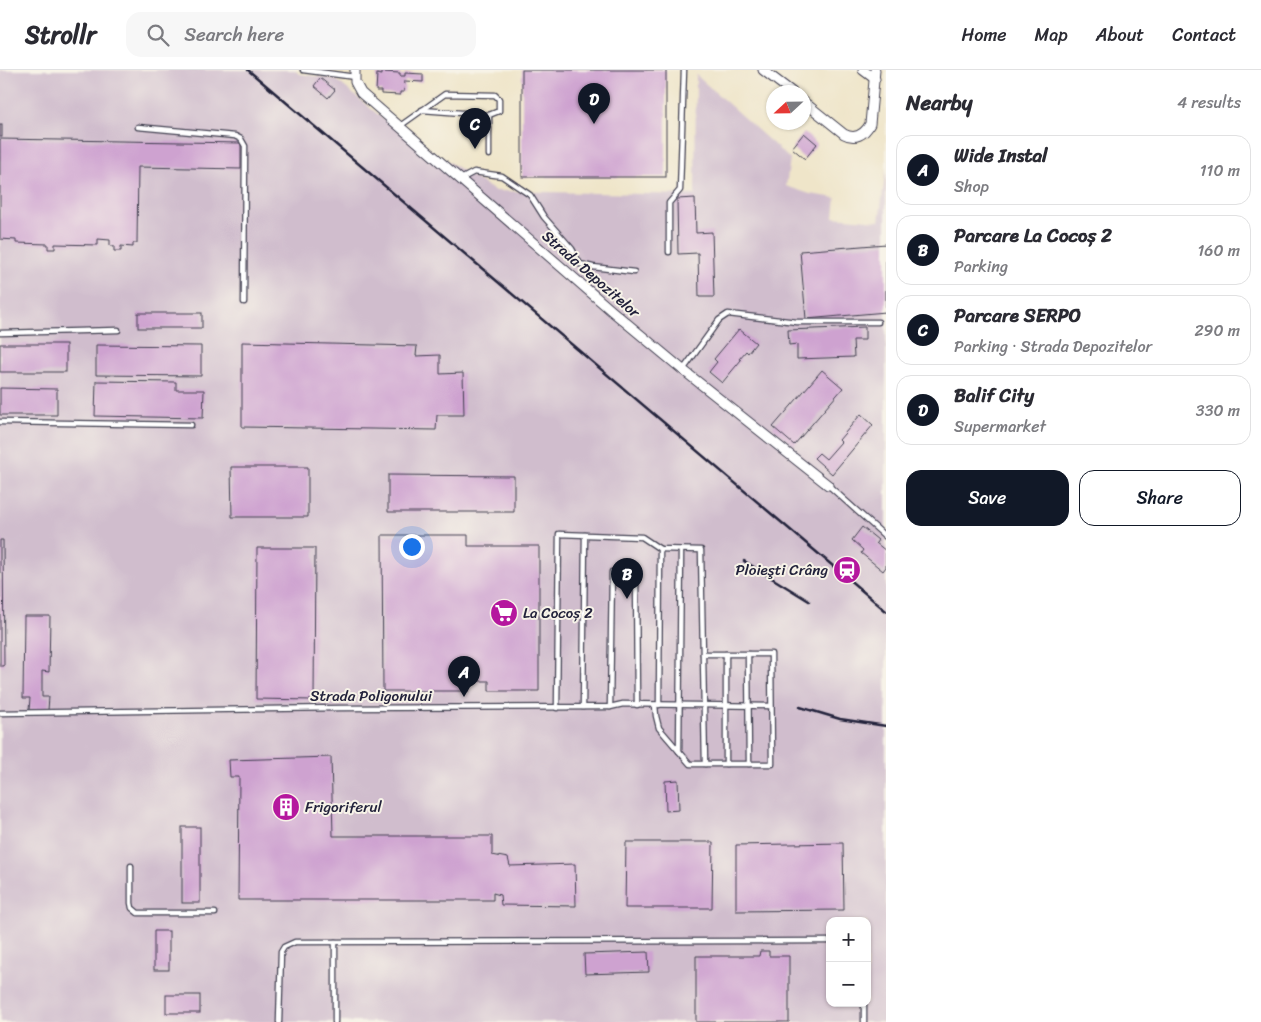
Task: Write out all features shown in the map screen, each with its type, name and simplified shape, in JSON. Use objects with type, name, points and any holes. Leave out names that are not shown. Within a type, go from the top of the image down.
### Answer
[{"type":"street","points":[[763,70],[783,85]]},
{"type":"street","points":[[811,108],[844,134],[856,137],[862,134],[870,124],[875,74],[862,70]]},
{"type":"street","name":"Strada Depozitelor","points":[[355,73],[357,88],[361,93],[612,312],[682,370],[828,485]]},
{"type":"lane","points":[[303,70],[355,73]]},
{"type":"lane","points":[[668,252],[669,203],[680,190],[684,70]]},
{"type":"lane","points":[[400,126],[422,110],[445,94],[495,95],[499,99],[499,111],[489,116],[422,110]]},
{"type":"lane","points":[[489,116],[489,155]]},
{"type":"lane","points":[[138,127],[236,136],[241,139],[245,146],[244,302]]},
{"type":"lane","points":[[461,179],[474,172],[502,176],[530,195],[544,218],[572,249],[580,264],[634,272]]},
{"type":"lane","points":[[682,370],[719,320],[728,314],[797,322],[878,322]]},
{"type":"lane","points":[[0,333],[118,330]]},
{"type":"lane","points":[[0,422],[191,425]]},
{"type":"lane","points":[[828,485],[886,537]]},
{"type":"lane","points":[[557,708],[559,534],[642,537],[660,549],[701,550],[705,764]]},
{"type":"lane","points":[[583,708],[585,534]]},
{"type":"lane","points":[[660,549],[656,716],[659,728],[690,764],[772,764],[771,654],[702,654]]},
{"type":"lane","points":[[679,752],[681,550]]},
{"type":"lane","points":[[610,708],[612,572]]},
{"type":"lane","points":[[636,576],[637,705]]},
{"type":"lane","points":[[726,654],[726,764]]},
{"type":"lane","points":[[748,654],[748,764]]},
{"type":"lane","name":"Strada Poligonului","points":[[0,713],[330,708],[610,708],[623,704],[771,706]]},
{"type":"lane","points":[[131,866],[131,903],[132,908],[138,913],[215,913]]},
{"type":"lane","points":[[279,1022],[280,959],[284,947],[295,942],[826,941]]},
{"type":"lane","points":[[335,942],[335,1022]]},
{"type":"lane","points":[[864,1007],[864,1022]]},
{"type":"shaded area","points":[[0,70],[294,70],[300,74],[335,79],[393,127],[495,191],[695,195],[696,75],[790,159],[786,186],[810,194],[836,198],[834,217],[879,221],[886,169],[886,1022],[0,1022]]},
{"type":"building","points":[[522,70],[666,70],[666,177],[522,177]]},
{"type":"building","points":[[382,72],[400,73],[400,76],[405,76],[405,73],[423,74],[423,82],[405,81],[404,92],[400,92],[400,95],[381,94],[381,91],[376,91],[377,74],[382,75]]},
{"type":"building","points":[[320,78],[335,90],[328,98],[314,86]]},
{"type":"building","points":[[0,124],[2,124],[2,137],[0,137]]},
{"type":"building","points":[[804,133],[817,144],[805,159],[792,148]]},
{"type":"building","points":[[0,139],[241,143],[241,169],[138,167],[137,243],[133,243],[133,247],[121,246],[121,251],[114,251],[114,246],[110,246],[110,240],[98,239],[98,245],[55,244],[55,249],[48,249],[48,244],[16,243],[16,240],[0,239]]},
{"type":"building","points":[[695,198],[696,233],[712,232],[714,297],[699,297],[698,253],[678,254],[677,199]]},
{"type":"building","points":[[886,244],[886,312],[806,319],[800,251]]},
{"type":"building","points":[[138,313],[202,313],[202,328],[138,328]]},
{"type":"building","points":[[865,327],[865,340],[853,340],[854,357],[797,359],[797,344],[789,345],[788,330]]},
{"type":"building","points":[[739,329],[756,343],[748,353],[746,351],[739,359],[741,360],[722,383],[709,372],[717,362],[714,359]]},
{"type":"building","points":[[242,342],[417,346],[416,356],[440,355],[440,374],[463,373],[464,415],[437,415],[436,430],[242,427]]},
{"type":"building","points":[[0,344],[66,344],[66,372],[0,372]]},
{"type":"building","points":[[96,345],[201,346],[201,376],[96,375]]},
{"type":"building","points":[[822,370],[843,388],[794,445],[773,427]]},
{"type":"building","points":[[96,381],[176,382],[176,390],[204,390],[203,418],[95,416]]},
{"type":"building","points":[[0,388],[57,389],[57,415],[0,415]]},
{"type":"building","points":[[861,414],[873,425],[832,474],[814,458],[819,453],[826,459]]},
{"type":"building","points":[[231,467],[308,467],[308,517],[232,517]]},
{"type":"building","points":[[388,475],[514,476],[514,512],[388,512]]},
{"type":"building","points":[[862,527],[878,540],[876,543],[886,551],[886,567],[883,571],[861,553],[863,550],[852,540]]},
{"type":"building","points":[[382,535],[468,535],[468,546],[539,546],[539,691],[489,691],[489,681],[469,681],[469,691],[383,691]]},
{"type":"building","points":[[0,540],[3,540],[4,666],[0,666]]},
{"type":"building","points":[[257,548],[315,548],[314,700],[256,699]]},
{"type":"building","points":[[24,616],[50,616],[49,672],[42,671],[42,697],[49,697],[48,710],[29,710],[30,698],[23,698]]},
{"type":"building","name":"Frigoriferul","points":[[331,757],[333,836],[492,836],[492,855],[508,858],[510,866],[575,864],[576,906],[501,905],[500,895],[493,893],[493,900],[238,900],[239,777],[230,777],[229,760]]},
{"type":"building","points":[[678,780],[679,810],[666,811],[665,781]]},
{"type":"building","points":[[182,827],[200,827],[200,903],[182,903]]},
{"type":"building","points":[[626,842],[713,842],[712,908],[625,908]]},
{"type":"building","points":[[843,843],[844,910],[736,911],[736,845]]},
{"type":"building","points":[[154,931],[169,931],[169,970],[154,970]]},
{"type":"building","points":[[760,951],[769,951],[769,956],[789,956],[789,1022],[696,1022],[696,956],[759,956]]},
{"type":"building","points":[[648,952],[649,972],[585,974],[584,954]]},
{"type":"building","points":[[166,995],[200,995],[200,1013],[166,1013]]},
{"type":"railway","points":[[248,70],[886,611]]},
{"type":"railway","points":[[744,561],[809,601]]},
{"type":"railway","points":[[800,707],[840,719],[886,726]]},
{"type":"place","name":"Balif City","points":[[594,124]]},
{"type":"place","name":"Parcare SERPO","points":[[475,149]]},
{"type":"place","name":"Ploieşti Crâng","points":[[847,570]]},
{"type":"place","name":"Parcare La Cocoș 2","points":[[627,599]]},
{"type":"place","name":"La Cocoș 2","points":[[504,613]]},
{"type":"place","name":"Wide Instal","points":[[464,697]]},
{"type":"place","name":"Frigoriferul","points":[[286,807]]}]
